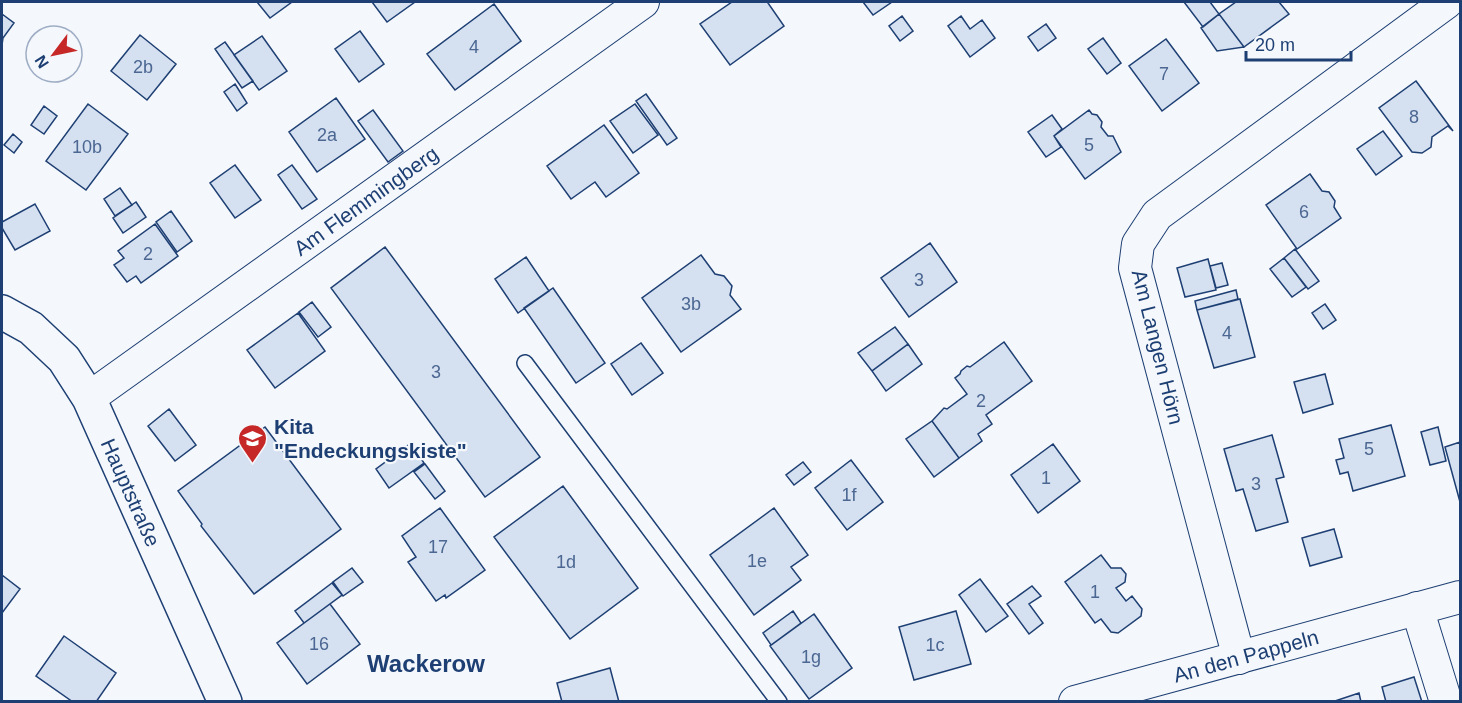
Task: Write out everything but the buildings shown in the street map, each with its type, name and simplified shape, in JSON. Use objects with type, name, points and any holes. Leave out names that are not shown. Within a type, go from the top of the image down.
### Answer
[{"type":"street","name":"Am Flemmingberg","points":[[89,398],[643,2]]},
{"type":"street","name":"Am Langen Hörn","points":[[1239,658],[1136,268],[1138,244],[1157,215],[1447,2]]},
{"type":"street","name":"Hauptstraße","points":[[2,312],[31,328],[64,359],[89,398],[225,702]]},
{"type":"street","name":"An den Pappeln","points":[[1075,702],[1461,597]]},
{"type":"street","points":[[1417,608],[1446,702]]},
{"type":"lane","points":[[525,363],[779,702]]},
{"type":"place","name":"Kita \"Endeckungskiste\"","points":[[253,464]]},
{"type":"district","name":"Wackerow","points":[[426,663]]}]
